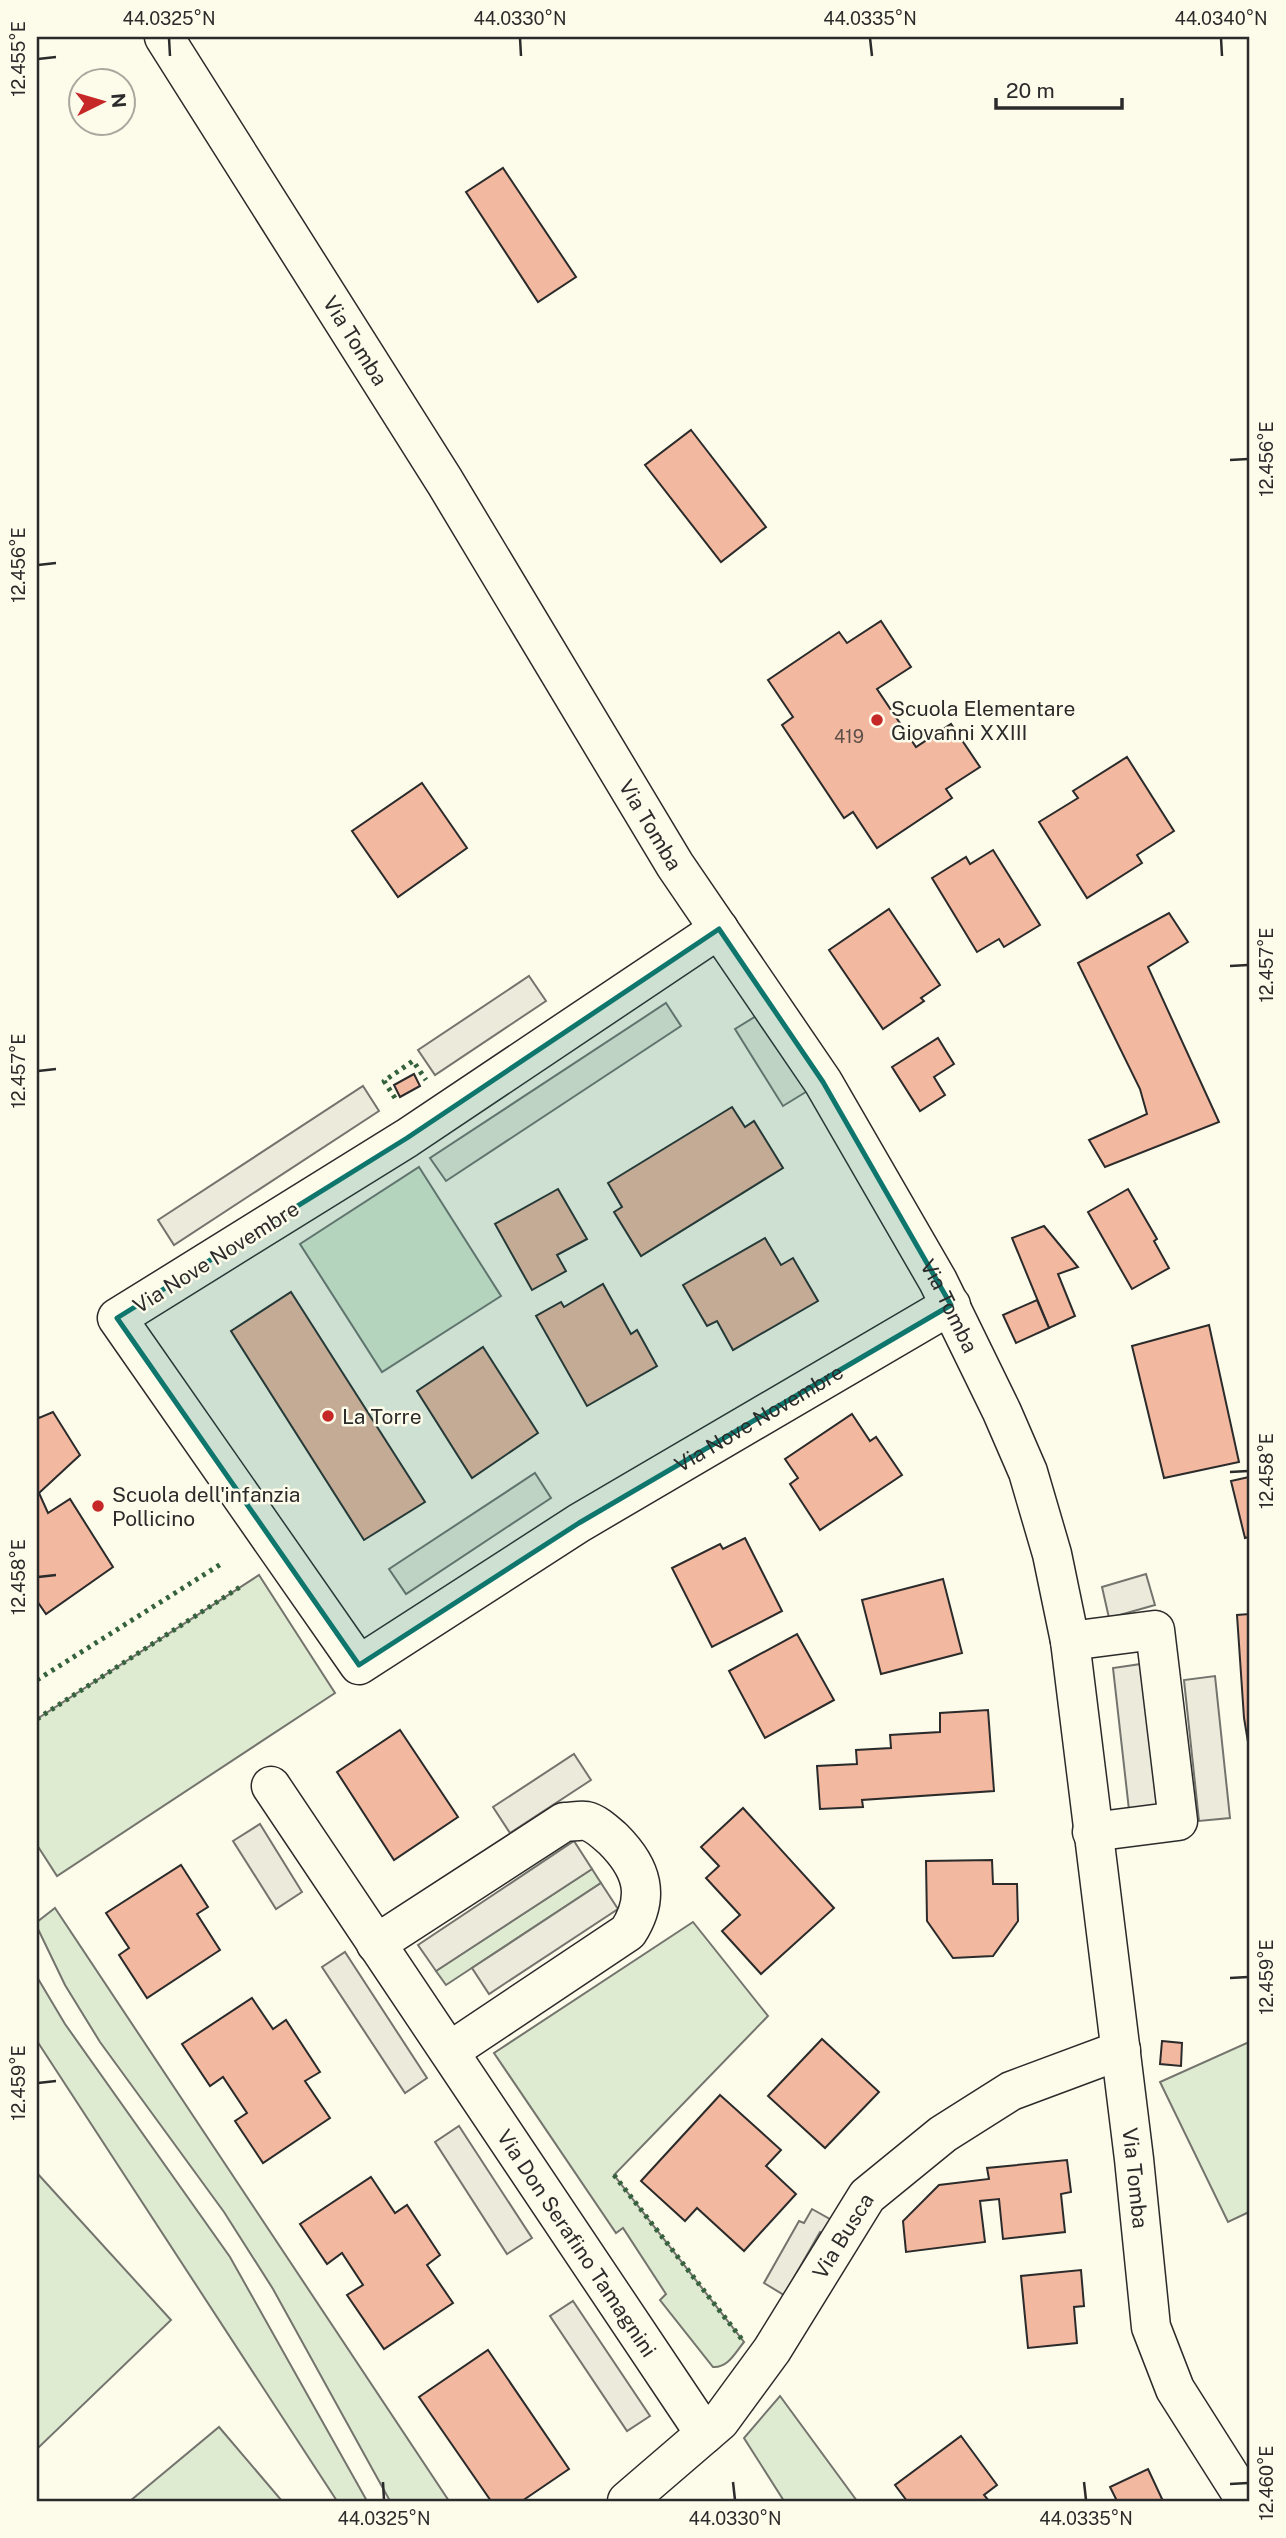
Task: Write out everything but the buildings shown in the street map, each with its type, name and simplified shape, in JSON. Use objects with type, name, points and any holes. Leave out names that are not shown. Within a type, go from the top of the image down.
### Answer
[{"type":"street","name":"Via Tomba","points":[[164,37],[445,482],[675,865],[823,1082],[951,1305],[1028,1472],[1052,1554],[1070,1641],[1121,2050],[1151,2327],[1175,2389],[1246,2501]]},
{"type":"street","name":"Via Nove Novembre","points":[[719,929],[407,1138],[117,1318],[359,1665],[579,1523],[951,1305]]},
{"type":"street","points":[[1070,1641],[1155,1630],[1178,1821],[1092,1832]]},
{"type":"street","name":"Via Don Serafino Tamagnini","points":[[271,1786],[705,2434]]},
{"type":"street","points":[[376,1944],[564,1822],[586,1821],[606,1832],[631,1857],[642,1886],[639,1914],[628,1932],[450,2051]]},
{"type":"street","name":"Via Busca","points":[[627,2501],[720,2421],[772,2350],[867,2196],[943,2133],[1011,2091],[1121,2050]]},
{"type":"highlighted area","points":[[719,929],[823,1082],[951,1305],[579,1523],[359,1665],[117,1318],[407,1138]]},
{"type":"green space","points":[[419,1167],[501,1296],[382,1372],[300,1244]]},
{"type":"green space","points":[[259,1575],[335,1693],[57,1876],[37,1845],[37,1719]]},
{"type":"green space","points":[[592,1869],[601,1883],[446,1985],[436,1971]]},
{"type":"green space","points":[[55,1908],[449,2501],[390,2501],[273,2289],[224,2212],[100,2042],[65,1985],[37,1927],[37,1922]]},
{"type":"green space","points":[[693,1922],[768,2016],[614,2175],[744,2342],[727,2362],[718,2367],[713,2367],[660,2300],[666,2294],[623,2228],[616,2233],[494,2053]]},
{"type":"green space","points":[[37,1977],[65,2024],[230,2257],[367,2501],[337,2501],[37,2041]]},
{"type":"green space","points":[[1249,2042],[1249,2212],[1228,2222],[1160,2082]]},
{"type":"green space","points":[[37,2173],[171,2320],[37,2449]]},
{"type":"green space","points":[[780,2396],[857,2501],[784,2501],[744,2438]]},
{"type":"green space","points":[[219,2427],[282,2501],[130,2501]]},
{"type":"shaded area","points":[[529,976],[546,1001],[435,1075],[418,1050]]},
{"type":"shaded area","points":[[666,1003],[681,1026],[446,1181],[430,1158]]},
{"type":"shaded area","points":[[761,1013],[809,1090],[783,1106],[735,1029]]},
{"type":"shaded area","points":[[363,1086],[379,1111],[174,1245],[158,1220]]},
{"type":"shaded area","points":[[535,1473],[551,1498],[406,1594],[389,1569]]},
{"type":"shaded area","points":[[1146,1574],[1155,1605],[1109,1618],[1102,1587]]},
{"type":"shaded area","points":[[1141,1664],[1157,1807],[1129,1810],[1113,1668]]},
{"type":"shaded area","points":[[1215,1676],[1230,1818],[1199,1821],[1184,1680]]},
{"type":"shaded area","points":[[574,1754],[591,1780],[510,1833],[493,1807]]},
{"type":"shaded area","points":[[260,1824],[302,1892],[276,1909],[233,1841]]},
{"type":"shaded area","points":[[574,1841],[592,1869],[436,1971],[418,1945]]},
{"type":"shaded area","points":[[601,1883],[618,1909],[489,1994],[472,1968]]},
{"type":"shaded area","points":[[345,1952],[427,2078],[405,2093],[322,1967]]},
{"type":"shaded area","points":[[459,2126],[532,2238],[507,2254],[435,2142]]},
{"type":"shaded area","points":[[812,2209],[835,2222],[828,2236],[820,2232],[784,2295],[764,2283],[799,2221],[804,2223]]},
{"type":"shaded area","points":[[573,2301],[650,2416],[627,2431],[550,2316]]},
{"type":"hedge","points":[[395,1098],[384,1081],[413,1061],[426,1080]]},
{"type":"hedge","points":[[37,1680],[221,1564]]},
{"type":"hedge","points":[[37,1719],[243,1585]]},
{"type":"hedge","points":[[614,2175],[744,2342]]},
{"type":"place","name":"Scuola Elementare Giovanni XXIII","points":[[877,720]]},
{"type":"place","name":"La Torre","points":[[328,1416]]},
{"type":"place","name":"Scuola dell'infanzia Pollicino","points":[[98,1506]]}]
